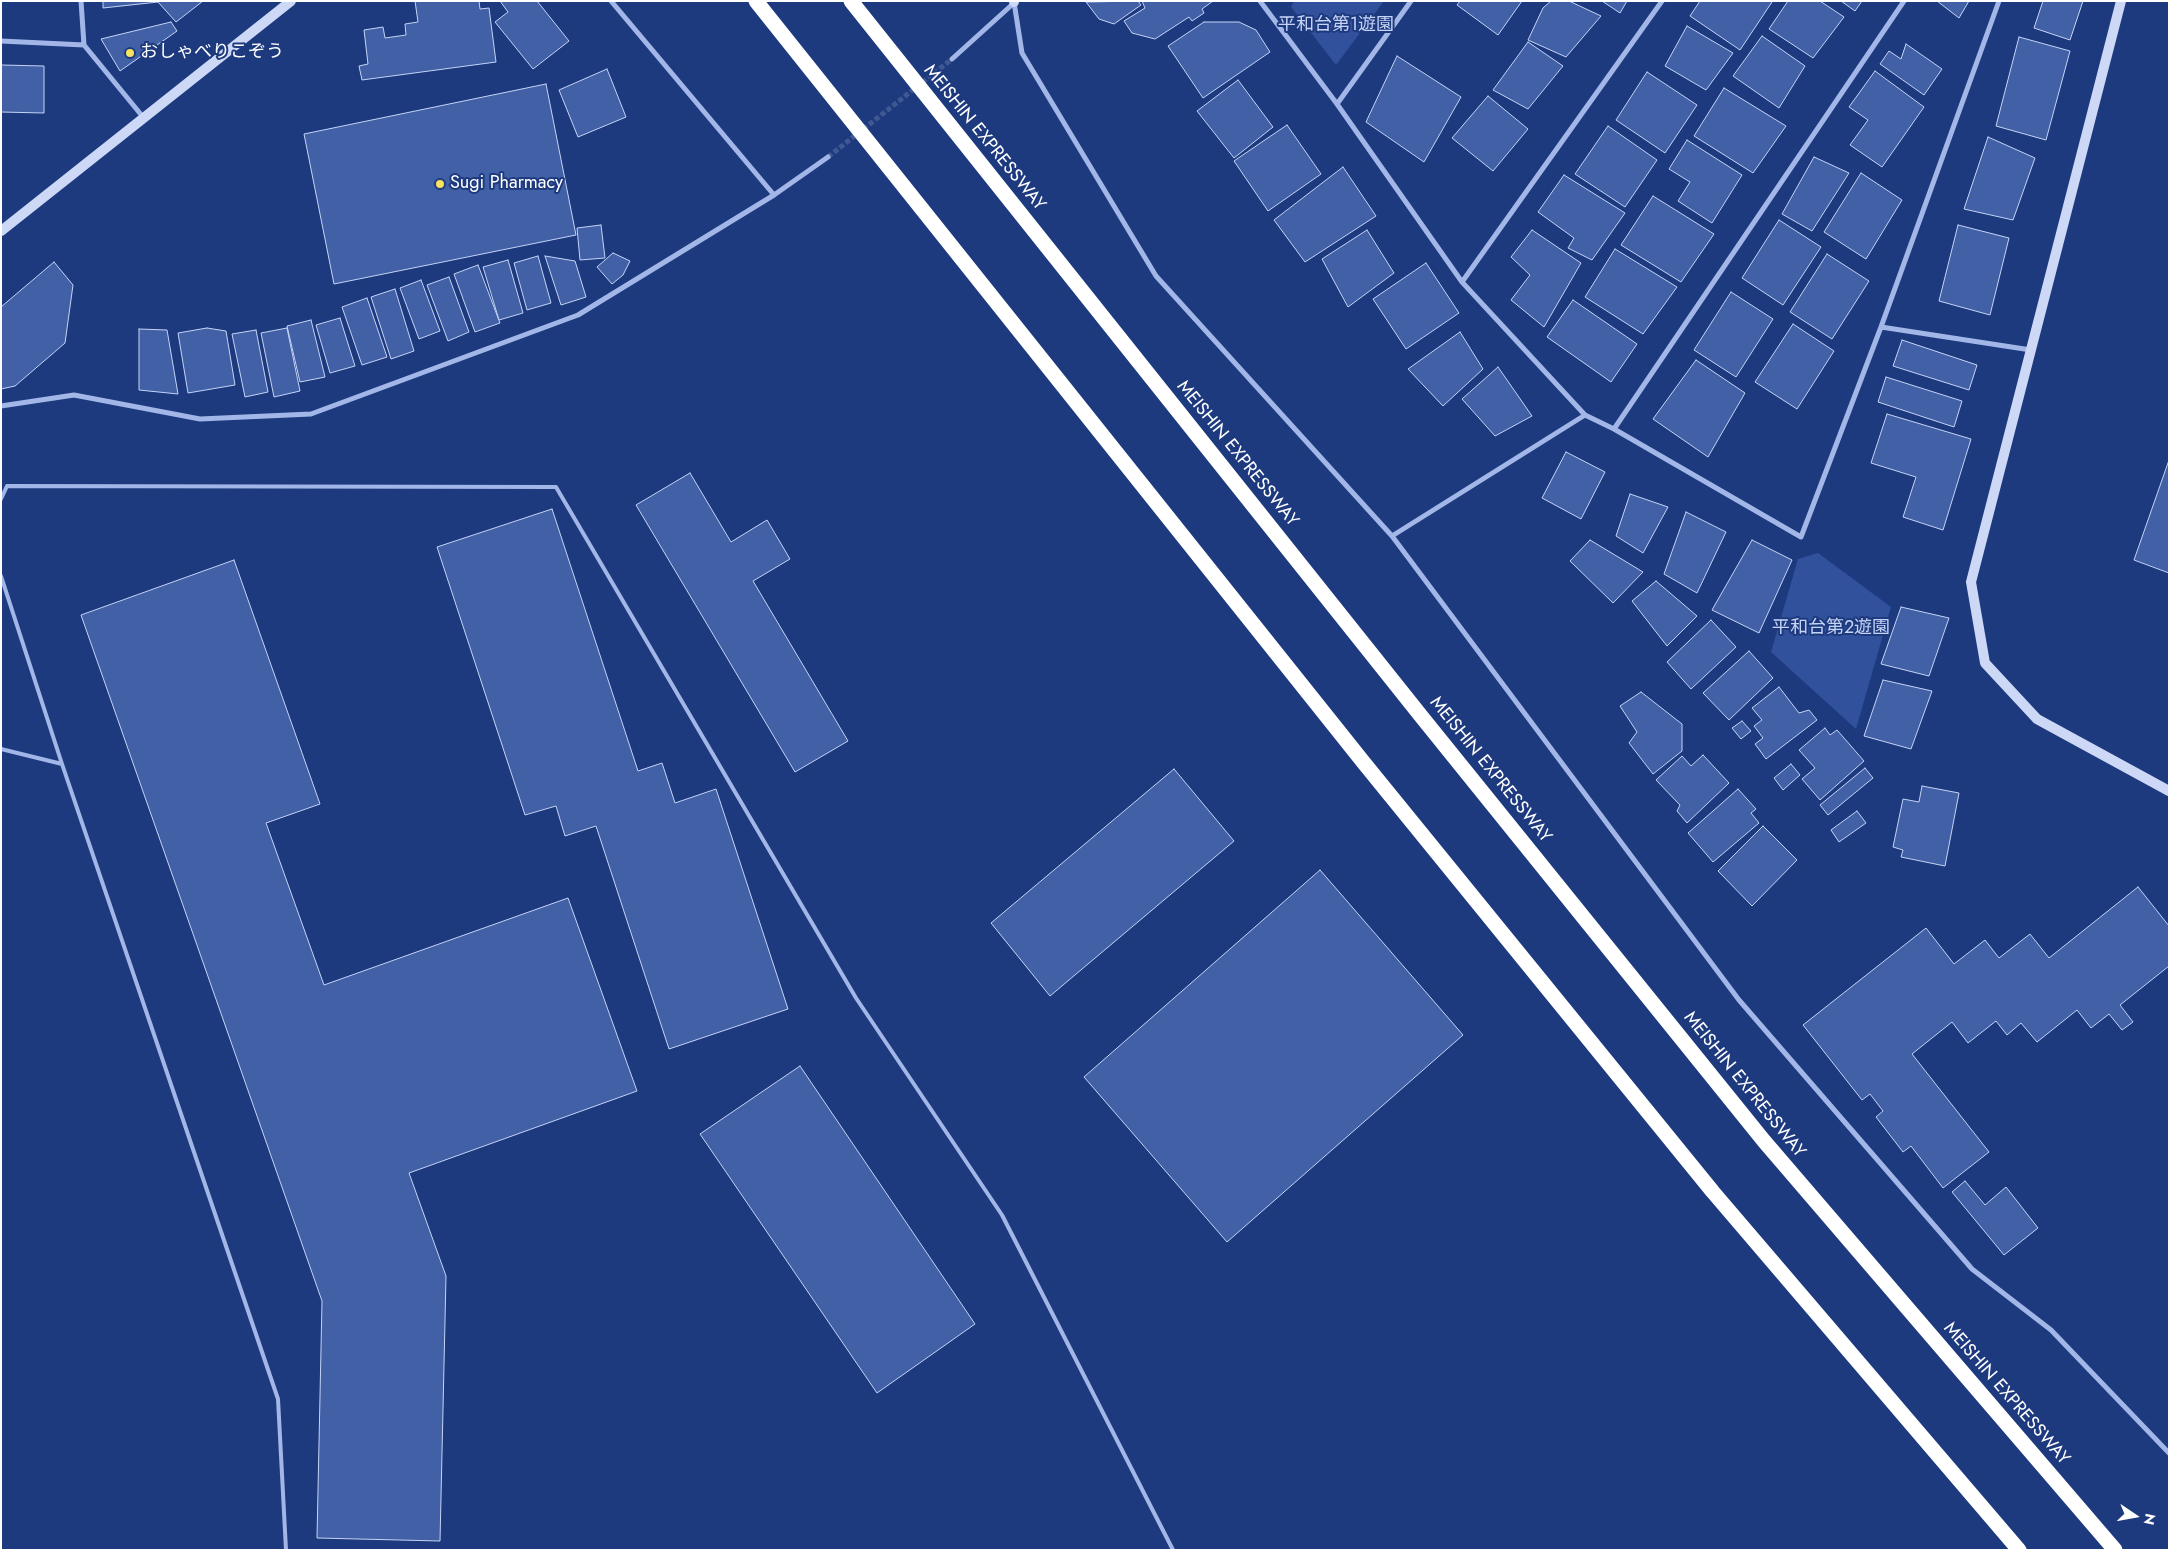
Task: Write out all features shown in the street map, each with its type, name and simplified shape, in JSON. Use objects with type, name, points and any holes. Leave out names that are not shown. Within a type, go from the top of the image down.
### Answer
[{"type":"highway","points":[[756,1],[1358,755],[1712,1192],[2019,1550]]},
{"type":"highway","name":"MEISHIN EXPRESSWAY","points":[[851,1],[1421,716],[1764,1141],[2115,1550]]},
{"type":"street","points":[[81,1],[84,45],[143,117]]},
{"type":"street","points":[[1,231],[291,1]]},
{"type":"street","points":[[611,1],[774,195]]},
{"type":"street","points":[[952,59],[1014,1]]},
{"type":"street","points":[[1014,1],[1022,53],[1156,276],[1392,536],[1738,1000],[1972,1269],[2051,1330],[2169,1453]]},
{"type":"street","points":[[1260,1],[1337,104],[1462,282],[1585,415],[1614,429],[1801,537],[1881,327],[1999,1]]},
{"type":"street","points":[[1337,104],[1411,1]]},
{"type":"street","points":[[1462,282],[1662,1]]},
{"type":"street","points":[[1614,429],[1904,1]]},
{"type":"street","points":[[2121,1],[1971,582],[1985,663],[2038,719],[2169,792]]},
{"type":"street","points":[[1,41],[84,45]]},
{"type":"street","points":[[1,406],[74,395],[200,419],[311,414],[578,315],[774,195],[828,157]]},
{"type":"street","points":[[1881,327],[2032,350]]},
{"type":"street","points":[[1392,536],[1585,415]]},
{"type":"lane","points":[[1,499],[7,486],[556,487],[856,998],[1002,1215],[1172,1550]]},
{"type":"lane","points":[[1,576],[62,764],[278,1399],[286,1550]]},
{"type":"lane","points":[[1,749],[62,764]]},
{"type":"green space","name":"平和台第1遊園","points":[[1294,1],[1384,1],[1336,65],[1291,7]]},
{"type":"green space","name":"平和台第2遊園","points":[[1818,553],[1891,607],[1856,729],[1771,652],[1798,559]]},
{"type":"building","points":[[103,1],[203,1],[176,22],[158,2],[103,8]]},
{"type":"building","points":[[415,1],[479,1],[480,9],[489,8],[496,62],[362,80],[359,66],[368,64],[364,30],[383,27],[385,38],[406,35],[405,24],[418,22]]},
{"type":"building","points":[[500,1],[537,1],[569,41],[533,69],[495,22],[508,12]]},
{"type":"building","points":[[1138,1],[1141,5],[1114,24],[1099,19],[1086,2]]},
{"type":"building","points":[[1142,1],[1213,1],[1202,9],[1204,13],[1192,21],[1189,17],[1155,39],[1132,33],[1124,21],[1145,8]]},
{"type":"building","points":[[1460,1],[1522,1],[1498,35],[1457,5]]},
{"type":"building","points":[[1551,1],[1569,1],[1601,16],[1566,57],[1528,40],[1543,8]]},
{"type":"building","points":[[1602,1],[1627,1],[1620,13]]},
{"type":"building","points":[[1700,1],[1772,2],[1740,50],[1690,16]]},
{"type":"building","points":[[1788,1],[1820,1],[1844,17],[1813,58],[1769,29]]},
{"type":"building","points":[[1841,1],[1862,1],[1855,11]]},
{"type":"building","points":[[1937,1],[1969,1],[1959,18]]},
{"type":"building","points":[[2043,1],[2083,1],[2070,40],[2034,28]]},
{"type":"building","points":[[171,22],[177,31],[120,71],[101,39]]},
{"type":"building","points":[[1204,22],[1239,22],[1256,30],[1270,52],[1203,98],[1168,46]]},
{"type":"building","points":[[1687,26],[1733,53],[1706,90],[1665,66]]},
{"type":"building","points":[[1762,36],[1805,66],[1779,108],[1733,76]]},
{"type":"building","points":[[2019,37],[2070,51],[2046,140],[1996,126]]},
{"type":"building","points":[[1528,42],[1563,66],[1528,109],[1493,90]]},
{"type":"building","points":[[1906,44],[1942,69],[1924,95],[1880,64],[1889,51],[1901,59]]},
{"type":"building","points":[[1397,56],[1461,97],[1424,162],[1366,122]]},
{"type":"building","points":[[1,65],[44,66],[44,113],[1,112]]},
{"type":"building","points":[[607,69],[626,117],[578,137],[559,90]]},
{"type":"building","points":[[1875,71],[1924,107],[1882,167],[1850,145],[1868,120],[1849,107]]},
{"type":"building","points":[[1647,72],[1697,105],[1665,153],[1616,120]]},
{"type":"building","points":[[1238,80],[1273,127],[1234,158],[1197,111]]},
{"type":"building","name":"Sugi Pharmacy","points":[[546,84],[576,235],[334,284],[304,134]]},
{"type":"building","points":[[1724,88],[1786,126],[1753,173],[1694,136]]},
{"type":"building","points":[[1488,96],[1528,129],[1493,171],[1452,138]]},
{"type":"building","points":[[1287,125],[1321,174],[1268,211],[1234,161]]},
{"type":"building","points":[[1608,126],[1657,160],[1625,207],[1575,174]]},
{"type":"building","points":[[1988,137],[2035,158],[2013,220],[1964,209]]},
{"type":"building","points":[[1687,140],[1742,175],[1712,223],[1678,201],[1690,182],[1669,169]]},
{"type":"building","points":[[1814,157],[1849,173],[1812,231],[1782,214]]},
{"type":"building","points":[[1343,167],[1376,216],[1305,262],[1274,220]]},
{"type":"building","points":[[1861,173],[1902,200],[1866,259],[1824,232]]},
{"type":"building","points":[[1564,175],[1625,213],[1592,260],[1568,248],[1574,238],[1538,212]]},
{"type":"building","points":[[1653,196],[1714,234],[1681,282],[1621,245]]},
{"type":"building","points":[[1779,220],[1821,247],[1783,305],[1742,278]]},
{"type":"building","points":[[601,225],[605,258],[580,260],[577,228]]},
{"type":"building","points":[[1958,225],[2009,238],[1990,315],[1939,301]]},
{"type":"building","points":[[1367,230],[1394,273],[1348,307],[1322,259]]},
{"type":"building","points":[[1532,230],[1581,263],[1544,327],[1511,300],[1530,275],[1511,257]]},
{"type":"building","points":[[1615,249],[1677,287],[1643,334],[1585,297]]},
{"type":"building","points":[[613,253],[630,261],[623,275],[612,284],[597,267]]},
{"type":"building","points":[[1827,254],[1869,281],[1832,339],[1790,312]]},
{"type":"building","points":[[538,256],[551,303],[527,310],[514,263]]},
{"type":"building","points":[[545,256],[575,261],[586,297],[561,305]]},
{"type":"building","points":[[508,260],[523,313],[499,320],[483,267]]},
{"type":"building","points":[[54,262],[73,285],[65,343],[15,386],[1,389],[1,307]]},
{"type":"building","points":[[1426,263],[1459,313],[1406,349],[1373,299]]},
{"type":"building","points":[[478,265],[500,323],[475,332],[454,274]]},
{"type":"building","points":[[449,277],[469,332],[448,341],[427,285]]},
{"type":"building","points":[[421,280],[440,331],[419,339],[400,288]]},
{"type":"building","points":[[395,289],[414,351],[391,359],[371,297]]},
{"type":"building","points":[[1731,292],[1773,319],[1736,377],[1694,350]]},
{"type":"building","points":[[367,298],[387,357],[362,365],[342,307]]},
{"type":"building","points":[[1573,300],[1637,344],[1611,382],[1547,337]]},
{"type":"building","points":[[340,318],[355,366],[330,373],[316,325]]},
{"type":"building","points":[[311,320],[325,377],[300,382],[287,326]]},
{"type":"building","points":[[1793,324],[1834,351],[1797,409],[1755,382]]},
{"type":"building","points":[[207,328],[226,331],[235,385],[188,393],[178,333]]},
{"type":"building","points":[[287,328],[300,391],[274,397],[261,333]]},
{"type":"building","points":[[139,329],[167,330],[178,394],[139,390]]},
{"type":"building","points":[[256,330],[268,392],[245,397],[232,334]]},
{"type":"building","points":[[1460,332],[1483,369],[1443,406],[1408,369]]},
{"type":"building","points":[[1902,340],[1977,365],[1969,390],[1893,366]]},
{"type":"building","points":[[1696,360],[1745,393],[1708,457],[1653,419]]},
{"type":"building","points":[[1498,367],[1532,416],[1495,436],[1462,399]]},
{"type":"building","points":[[1886,377],[1962,401],[1954,427],[1878,402]]},
{"type":"building","points":[[1887,414],[1971,439],[1943,530],[1903,517],[1916,477],[1871,463]]},
{"type":"building","points":[[1566,452],[1605,472],[1581,519],[1542,498]]},
{"type":"building","points":[[2169,460],[2169,573],[2134,560]]},
{"type":"building","points":[[690,473],[731,542],[767,520],[790,559],[753,581],[848,741],[795,772],[636,505]]},
{"type":"building","points":[[1630,494],[1668,507],[1643,553],[1616,536]]},
{"type":"building","points":[[552,509],[638,771],[662,763],[675,803],[716,789],[788,1009],[669,1049],[596,826],[565,836],[556,806],[525,815],[437,547]]},
{"type":"building","points":[[1686,512],[1726,532],[1697,593],[1664,574]]},
{"type":"building","points":[[1590,540],[1643,572],[1613,603],[1570,561]]},
{"type":"building","points":[[1752,540],[1792,560],[1759,633],[1712,610]]},
{"type":"building","points":[[234,560],[320,804],[266,823],[324,985],[568,898],[637,1091],[409,1173],[446,1276],[440,1541],[317,1538],[322,1301],[81,615]]},
{"type":"building","points":[[1656,581],[1697,616],[1667,646],[1632,601]]},
{"type":"building","points":[[1901,607],[1949,618],[1929,676],[1881,664]]},
{"type":"building","points":[[1711,620],[1736,647],[1691,689],[1667,662]]},
{"type":"building","points":[[1749,651],[1773,678],[1729,720],[1703,693]]},
{"type":"building","points":[[1883,680],[1932,691],[1911,749],[1864,736]]},
{"type":"building","points":[[1779,687],[1799,713],[1809,710],[1817,720],[1766,759],[1755,744],[1763,738],[1754,726],[1762,720],[1752,708]]},
{"type":"building","points":[[1641,692],[1682,724],[1682,751],[1653,774],[1629,743],[1637,732],[1620,706]]},
{"type":"building","points":[[1742,721],[1751,731],[1741,739],[1732,728]]},
{"type":"building","points":[[1825,728],[1830,735],[1837,730],[1864,761],[1820,800],[1802,779],[1815,768],[1799,750]]},
{"type":"building","points":[[1703,755],[1729,783],[1687,823],[1677,811],[1680,805],[1656,780],[1682,756],[1691,766]]},
{"type":"building","points":[[1791,764],[1800,775],[1783,790],[1774,778]]},
{"type":"building","points":[[1865,768],[1873,778],[1828,815],[1820,805]]},
{"type":"building","points":[[1174,769],[1234,841],[1050,996],[991,923]]},
{"type":"building","points":[[1922,786],[1959,793],[1945,866],[1901,857],[1903,850],[1893,847],[1903,799],[1919,802]]},
{"type":"building","points":[[1738,789],[1756,809],[1751,813],[1759,823],[1713,862],[1688,833]]},
{"type":"building","points":[[1857,811],[1866,823],[1839,842],[1831,830]]},
{"type":"building","points":[[1763,826],[1797,860],[1752,906],[1718,871]]},
{"type":"building","points":[[1320,870],[1463,1035],[1227,1242],[1084,1077]]},
{"type":"building","points":[[2138,887],[2169,926],[2169,966],[2120,1005],[2133,1022],[2122,1030],[2109,1014],[2091,1028],[2077,1010],[2037,1042],[2021,1023],[2007,1035],[1996,1021],[1968,1043],[1952,1022],[1912,1054],[1989,1152],[1943,1188],[1911,1146],[1903,1152],[1876,1117],[1883,1111],[1870,1094],[1862,1100],[1803,1025],[1926,928],[1954,964],[1985,940],[1999,958],[2030,934],[2049,958]]},
{"type":"building","points":[[800,1066],[975,1324],[877,1393],[700,1134]]},
{"type":"building","points":[[1965,1181],[1985,1205],[2006,1187],[2038,1228],[2004,1255],[1952,1192]]},
{"type":"tunnel","points":[[828,157],[952,59]]},
{"type":"place","name":"おしゃべりこぞう","points":[[130,53]]},
{"type":"place","name":"Sugi Pharmacy","points":[[440,184]]}]
